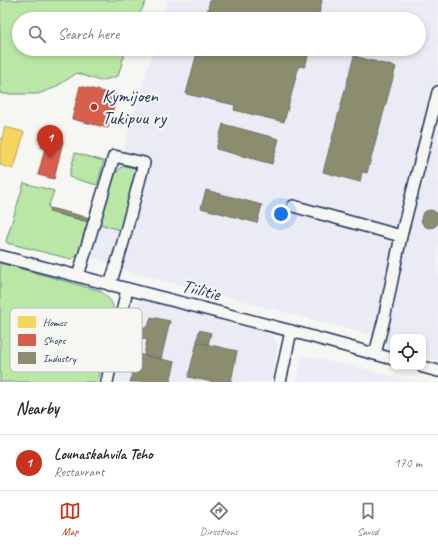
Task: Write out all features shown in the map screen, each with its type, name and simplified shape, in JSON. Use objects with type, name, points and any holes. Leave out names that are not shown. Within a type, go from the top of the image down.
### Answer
[{"type":"street","points":[[375,354],[384,319],[401,236],[438,92]]},
{"type":"street","points":[[78,276],[114,156],[144,163],[110,285]]},
{"type":"street","points":[[293,206],[401,236]]},
{"type":"street","name":"Tiilitie","points":[[0,256],[390,358]]},
{"type":"street","points":[[122,308],[126,289]]},
{"type":"street","points":[[280,382],[291,331]]},
{"type":"street","points":[[426,368],[438,371]]},
{"type":"street","points":[[107,382],[109,372]]},
{"type":"shaded area","points":[[168,0],[438,0],[438,361],[426,358],[426,334],[390,334],[390,343],[368,334],[134,273],[91,257],[151,56],[426,56],[426,12],[164,12]]},
{"type":"shaded area","points":[[141,300],[151,301],[266,332],[276,341],[278,347],[271,382],[114,382],[116,372],[142,372],[142,308],[130,308]]},
{"type":"shaded area","points":[[302,355],[346,365],[420,382],[296,382]]},
{"type":"green space","points":[[0,0],[147,0],[140,12],[12,12],[12,56],[124,56],[118,76],[100,81],[77,73],[54,88],[38,94],[0,93]]},
{"type":"green space","points":[[75,153],[104,161],[97,185],[69,177]]},
{"type":"green space","points":[[125,166],[134,168],[136,171],[120,230],[100,224],[114,176],[121,167]]},
{"type":"green space","points":[[24,183],[54,191],[48,207],[50,208],[50,212],[89,222],[81,248],[75,257],[71,259],[7,243],[6,241]]},
{"type":"green space","points":[[0,263],[101,291],[108,298],[113,308],[10,308],[10,372],[100,372],[98,382],[0,382]]},
{"type":"building: Homes","points":[[5,127],[24,132],[14,169],[0,165],[0,145]]},
{"type":"building: Shops","name":"Kymijoen Tukipuu ry","points":[[80,86],[117,95],[108,128],[72,119]]},
{"type":"building: Shops","points":[[44,136],[63,141],[54,179],[38,175],[45,148],[41,147]]},
{"type":"building: Industry","points":[[210,0],[322,0],[319,12],[207,12]]},
{"type":"building: Industry","points":[[196,56],[308,56],[305,67],[299,66],[284,122],[234,110],[235,105],[186,94]]},
{"type":"building: Industry","points":[[354,56],[396,67],[367,173],[362,172],[360,182],[323,172]]},
{"type":"building: Industry","points":[[223,124],[279,139],[272,164],[216,149]]},
{"type":"building: Industry","points":[[206,190],[262,205],[257,223],[201,208]]},
{"type":"building: Industry","points":[[50,208],[90,218],[89,222],[49,212]]},
{"type":"building: Industry","points":[[430,210],[436,213],[439,219],[436,225],[430,228],[424,225],[421,219],[424,213]]},
{"type":"building: Industry","points":[[151,317],[170,321],[161,359],[144,355],[147,340],[142,338],[142,334],[144,327],[148,327]]},
{"type":"building: Industry","points":[[199,330],[211,333],[208,345],[197,342]]},
{"type":"building: Industry","points":[[197,342],[237,351],[231,382],[212,382],[188,377]]},
{"type":"building: Industry","points":[[142,355],[175,362],[170,382],[130,382],[132,372],[142,372]]},
{"type":"place","name":"Kymijoen Tukipuu ry","points":[[94,107]]},
{"type":"place","name":"Lounaskahvila Teho","points":[[50,158]]}]
